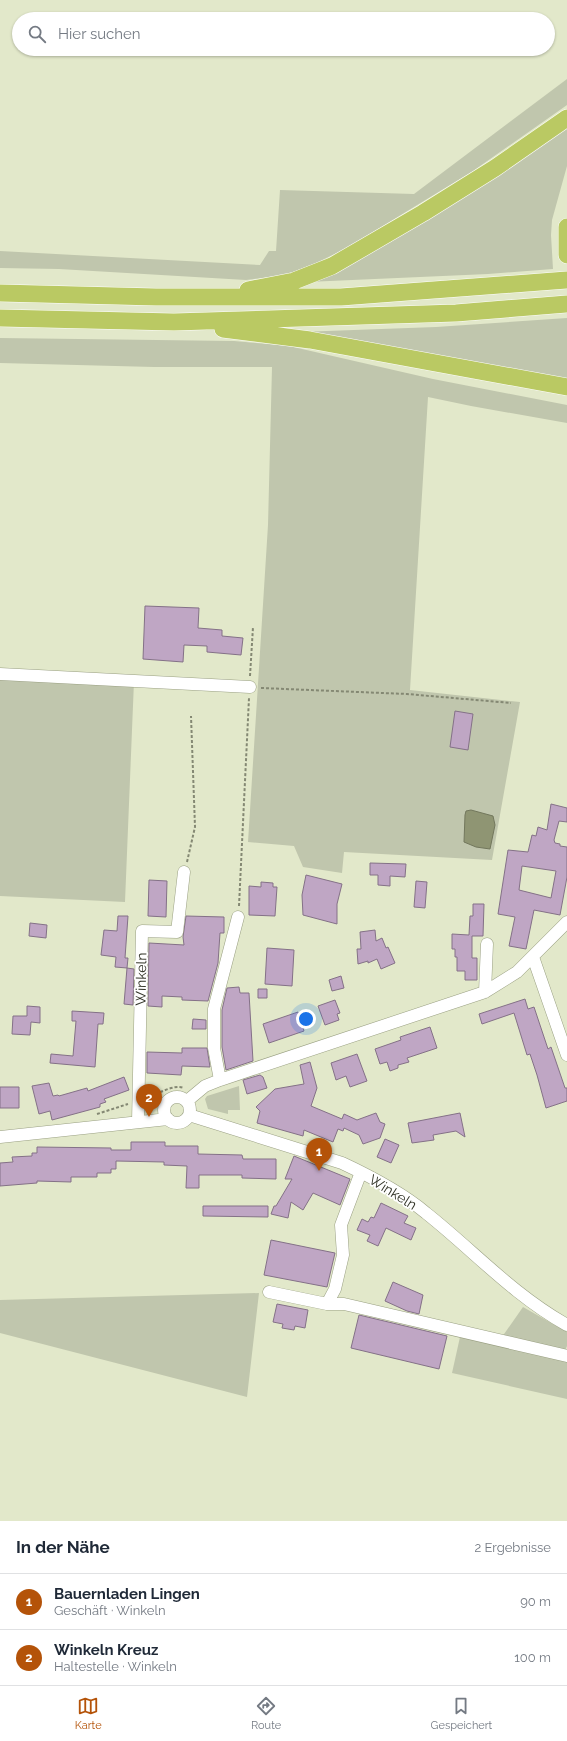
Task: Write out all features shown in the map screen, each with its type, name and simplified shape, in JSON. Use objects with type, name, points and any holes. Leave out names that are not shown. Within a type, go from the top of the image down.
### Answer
[{"type":"highway","points":[[214,297],[294,281],[332,266],[423,213],[495,168],[567,118]]},
{"type":"highway","points":[[567,227],[567,255]]},
{"type":"highway","points":[[0,293],[214,297],[341,297],[567,280]]},
{"type":"highway","points":[[0,318],[174,322],[456,313],[567,304]]},
{"type":"highway","points":[[174,322],[310,340],[564,387]]},
{"type":"street","points":[[0,674],[250,687]]},
{"type":"street","name":"Winkeln","points":[[138,1122],[142,931],[177,932],[184,872]]},
{"type":"street","points":[[220,1080],[214,1048],[214,1009],[238,917]]},
{"type":"street","points":[[168,1119],[164,1110],[170,1099],[191,1098],[205,1086],[220,1080],[485,992],[517,972],[567,922]]},
{"type":"street","points":[[485,992],[487,944]]},
{"type":"street","points":[[533,957],[567,1055]]},
{"type":"street","points":[[0,1137],[168,1119],[179,1123],[186,1120],[189,1115],[191,1098]]},
{"type":"street","name":"Winkeln","points":[[189,1115],[342,1163],[401,1194],[426,1213],[506,1283],[550,1315],[567,1325]]},
{"type":"street","points":[[327,1304],[335,1289],[343,1256],[341,1225],[361,1172]]},
{"type":"street","points":[[269,1292],[327,1304],[344,1304],[567,1356]]},
{"type":"path","points":[[238,917],[253,627]]},
{"type":"path","points":[[250,687],[407,694],[511,703]]},
{"type":"path","points":[[184,872],[195,827],[191,716]]},
{"type":"path","points":[[96,1114],[180,1087],[191,1098]]},
{"type":"shaded area","points":[[567,79],[567,105],[473,171],[345,249],[316,263],[285,275],[246,280],[59,269],[0,268],[0,251],[260,265],[269,251],[276,251],[280,190],[414,194]]},
{"type":"shaded area","points":[[567,123],[567,166],[552,220],[551,235],[553,269],[488,274],[307,282]]},
{"type":"shaded area","points":[[567,318],[567,379],[299,332],[436,327]]},
{"type":"shaded area","points":[[0,338],[234,341],[289,346],[433,379],[567,405],[567,423],[428,397],[410,690],[520,702],[492,860],[344,852],[342,873],[303,867],[294,846],[248,842],[268,525],[272,367],[154,367],[0,363]]},
{"type":"shaded area","points":[[0,677],[134,681],[125,902],[0,896]]},
{"type":"shaded area","points":[[471,810],[493,816],[495,825],[490,849],[476,847],[464,842],[465,815],[466,811]]},
{"type":"shaded area","points":[[239,1086],[240,1110],[228,1110],[228,1114],[208,1109],[205,1099],[207,1096]]},
{"type":"shaded area","points":[[259,1293],[247,1397],[0,1333],[0,1300]]},
{"type":"shaded area","points":[[523,1307],[567,1332],[567,1346],[561,1360],[567,1362],[567,1399],[452,1373],[462,1328],[502,1337]]},
{"type":"building","points":[[145,606],[199,608],[198,628],[222,630],[222,636],[243,638],[241,655],[207,652],[207,646],[184,645],[183,662],[143,659]]},
{"type":"building","points":[[455,711],[473,714],[468,750],[450,747]]},
{"type":"building","points":[[551,804],[567,808],[567,822],[559,821],[554,840],[555,843],[560,844],[560,846],[567,847],[567,877],[560,915],[534,910],[526,949],[509,946],[515,917],[498,914],[508,850],[528,852],[532,835],[536,836],[538,827],[547,830]],"holes":[[[522,866],[556,871],[551,898],[519,890]]]},
{"type":"building","points":[[370,863],[406,864],[405,877],[390,876],[390,886],[378,885],[378,875],[370,875]]},
{"type":"building","points":[[306,875],[342,884],[337,904],[337,924],[303,915],[302,895]]},
{"type":"building","points":[[149,880],[167,881],[166,917],[148,916]]},
{"type":"building","points":[[416,881],[427,882],[425,908],[414,907]]},
{"type":"building","points":[[261,882],[273,883],[273,887],[277,887],[275,916],[249,915],[249,886],[261,887]]},
{"type":"building","points":[[473,904],[484,904],[483,936],[472,936],[472,958],[477,958],[477,980],[465,980],[465,971],[457,971],[457,957],[455,957],[455,949],[452,949],[452,934],[469,935],[470,916],[473,916]]},
{"type":"building","points":[[118,916],[128,916],[125,958],[128,958],[127,968],[115,967],[116,957],[101,955],[104,930],[117,931]]},
{"type":"building","points":[[186,916],[224,917],[224,933],[220,933],[218,963],[208,1001],[182,1000],[182,997],[162,996],[162,1007],[148,1006],[149,943],[184,945],[183,937]]},
{"type":"building","points":[[30,923],[47,925],[46,938],[29,936]]},
{"type":"building","points":[[375,930],[376,941],[382,938],[395,963],[381,969],[377,959],[368,963],[368,961],[358,964],[357,949],[361,949],[360,932]]},
{"type":"building","points":[[267,948],[294,950],[292,986],[265,984]]},
{"type":"building","points":[[127,968],[134,969],[133,1005],[124,1004]]},
{"type":"building","points":[[341,976],[344,988],[332,991],[329,980]]},
{"type":"building","points":[[239,987],[240,993],[249,993],[253,1061],[226,1070],[222,1047],[222,1010],[227,988]]},
{"type":"building","points":[[258,989],[267,989],[267,998],[258,998]]},
{"type":"building","points":[[525,999],[528,1009],[534,1007],[548,1049],[551,1047],[565,1088],[567,1088],[567,1101],[546,1108],[530,1054],[527,1055],[514,1013],[482,1024],[479,1014]]},
{"type":"building","points":[[335,1000],[340,1013],[337,1014],[339,1020],[325,1025],[318,1006]]},
{"type":"building","points":[[27,1006],[40,1007],[40,1023],[31,1022],[30,1035],[12,1034],[13,1016],[27,1016]]},
{"type":"building","points":[[72,1011],[104,1013],[103,1024],[98,1024],[95,1067],[50,1063],[51,1054],[73,1056],[76,1021],[72,1021]]},
{"type":"building","points":[[298,1012],[304,1031],[269,1043],[263,1024]]},
{"type":"building","points":[[193,1019],[206,1020],[206,1029],[192,1029]]},
{"type":"building","points":[[430,1027],[437,1048],[407,1058],[409,1062],[398,1065],[398,1068],[390,1071],[387,1062],[380,1064],[375,1049],[401,1040],[400,1037]]},
{"type":"building","points":[[182,1048],[207,1048],[210,1067],[182,1066],[181,1075],[147,1073],[147,1052],[182,1053]]},
{"type":"building","points":[[357,1054],[367,1081],[350,1087],[346,1076],[336,1080],[331,1063]]},
{"type":"building","points":[[310,1062],[317,1088],[311,1106],[342,1119],[344,1114],[357,1120],[376,1113],[380,1122],[385,1124],[380,1138],[363,1144],[359,1135],[344,1128],[343,1131],[338,1129],[333,1142],[304,1130],[303,1136],[257,1123],[260,1111],[256,1107],[275,1089],[304,1084],[300,1065]]},
{"type":"building","points":[[260,1075],[263,1077],[267,1088],[247,1094],[243,1080]]},
{"type":"building","points":[[124,1077],[129,1090],[104,1099],[106,1102],[100,1104],[100,1107],[52,1120],[50,1111],[39,1114],[32,1086],[49,1083],[53,1096],[59,1096],[87,1088],[88,1091]]},
{"type":"building","points":[[0,1087],[19,1087],[19,1108],[0,1108]]},
{"type":"building","points":[[460,1113],[465,1137],[456,1131],[433,1135],[434,1140],[412,1143],[408,1123]]},
{"type":"building","points":[[385,1139],[399,1145],[391,1163],[377,1157]]},
{"type":"building","points":[[131,1142],[165,1142],[165,1146],[198,1146],[198,1154],[242,1155],[243,1159],[276,1159],[276,1179],[242,1178],[242,1175],[199,1175],[199,1188],[186,1188],[187,1166],[164,1165],[164,1162],[116,1161],[116,1169],[111,1169],[111,1173],[97,1173],[97,1177],[71,1177],[71,1182],[37,1181],[37,1183],[0,1186],[0,1163],[13,1162],[12,1157],[32,1156],[32,1153],[37,1153],[37,1147],[111,1148],[111,1150],[131,1150]]},
{"type":"building","points":[[294,1156],[350,1179],[340,1205],[313,1193],[303,1210],[291,1202],[288,1218],[271,1214],[274,1206],[276,1206],[292,1179],[285,1179]]},
{"type":"building","points":[[381,1203],[408,1216],[404,1223],[416,1228],[411,1240],[386,1228],[378,1246],[367,1241],[370,1235],[357,1230],[362,1219],[368,1222],[371,1217],[374,1218]]},
{"type":"building","points":[[203,1206],[268,1206],[268,1217],[203,1216]]},
{"type":"building","points":[[271,1240],[335,1253],[327,1287],[264,1275]]},
{"type":"building","points":[[393,1282],[423,1295],[419,1314],[407,1311],[385,1301]]},
{"type":"building","points":[[277,1304],[308,1310],[305,1328],[295,1326],[294,1330],[282,1328],[283,1324],[273,1322]]},
{"type":"building","points":[[359,1315],[447,1336],[439,1369],[351,1348]]},
{"type":"place","name":"Winkeln Kreuz","points":[[149,1117]]},
{"type":"place","name":"Bauernladen Lingen","points":[[319,1171]]}]
